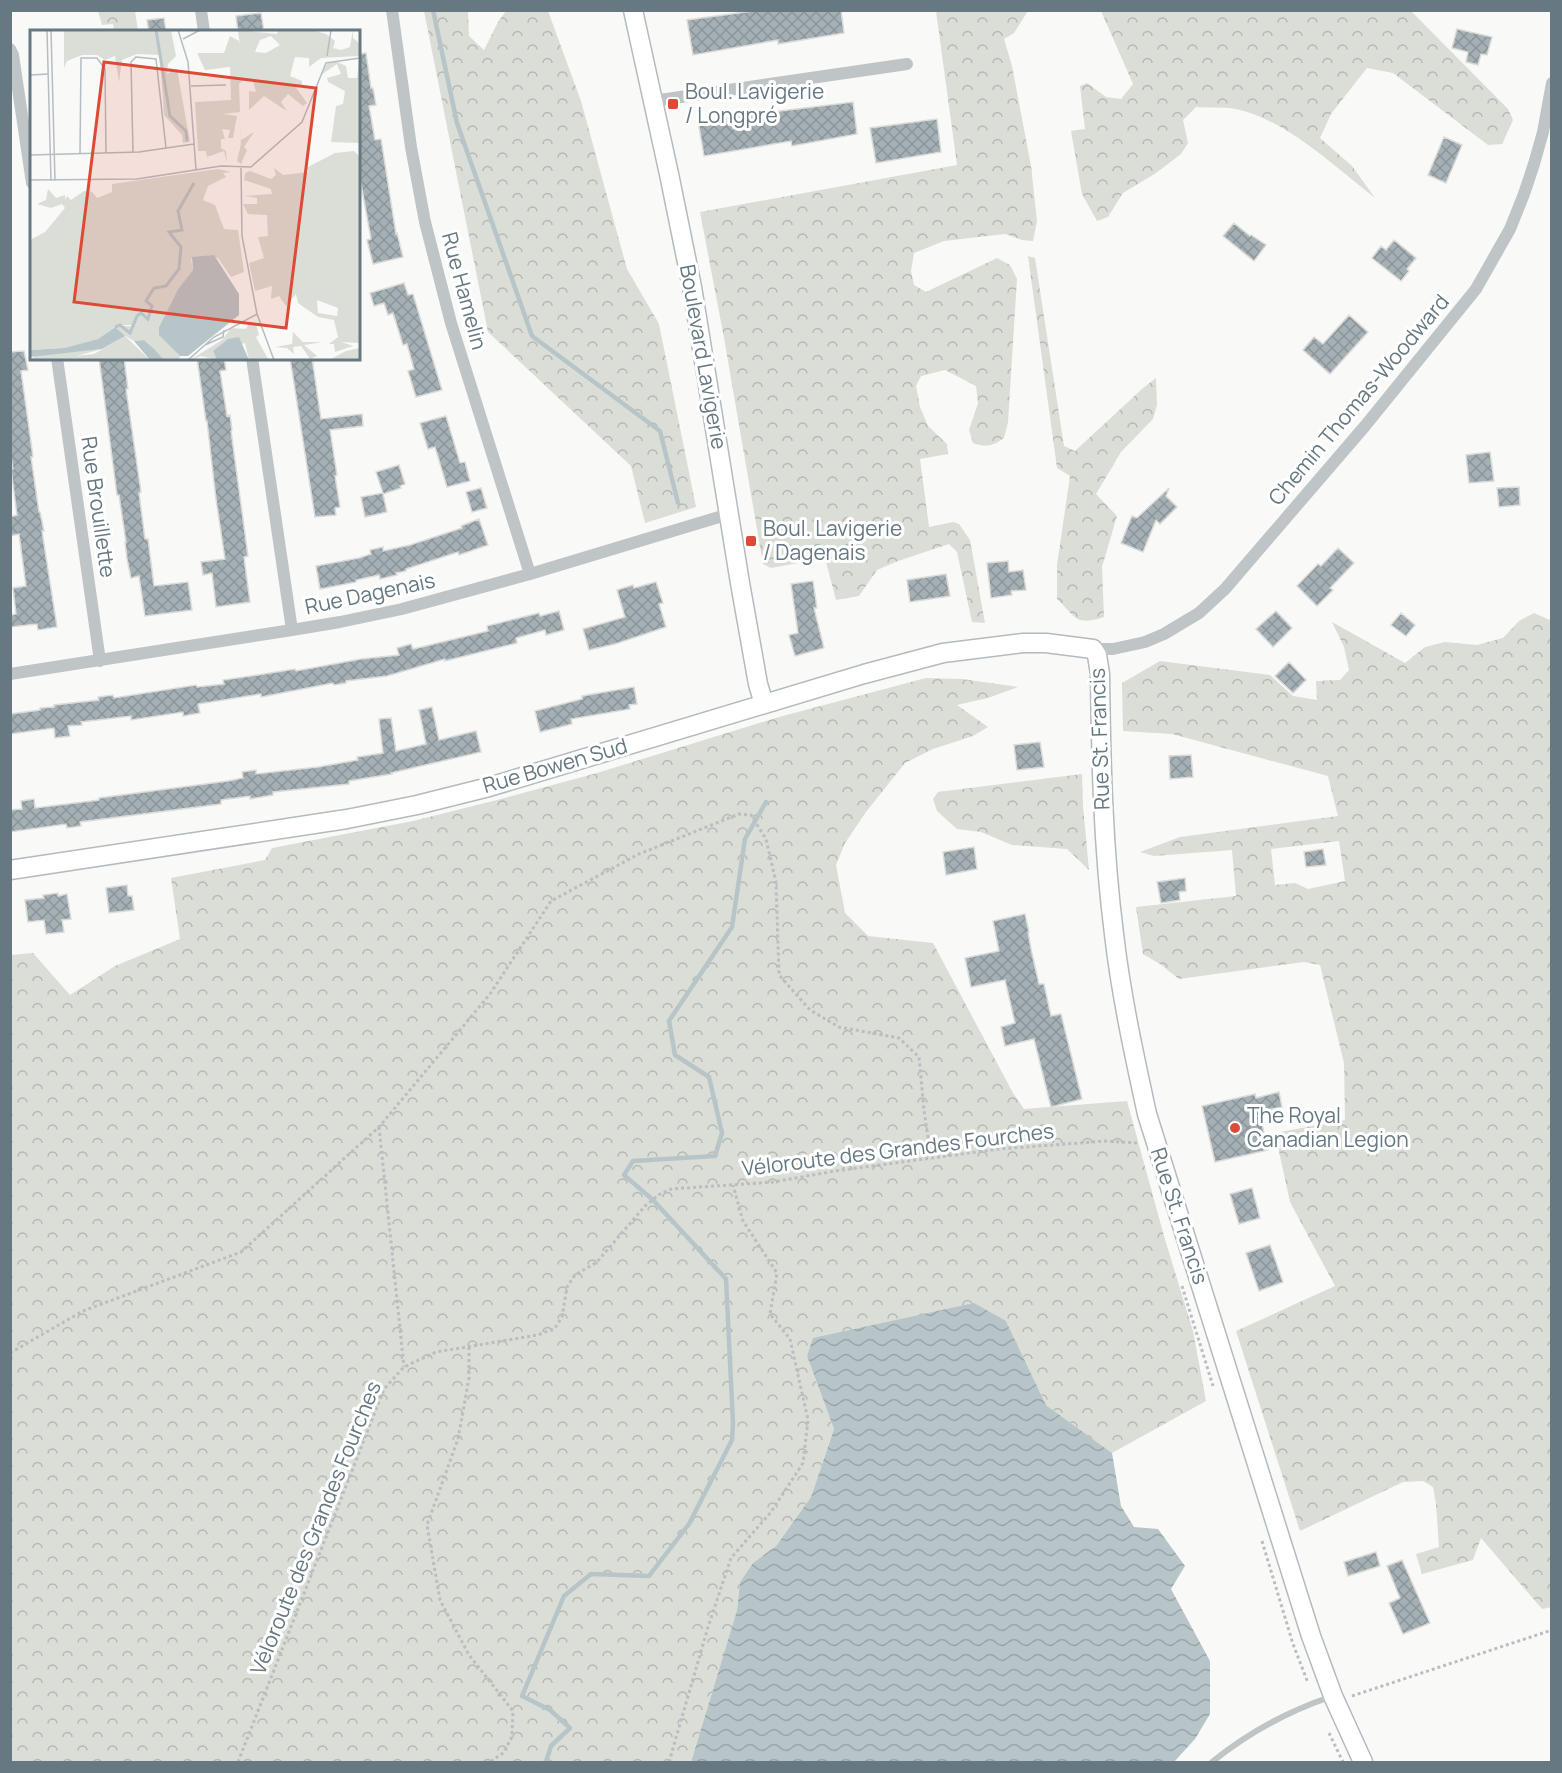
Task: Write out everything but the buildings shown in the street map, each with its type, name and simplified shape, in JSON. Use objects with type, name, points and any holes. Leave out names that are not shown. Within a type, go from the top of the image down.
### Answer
[{"type":"street","points":[[201,10],[204,30]]},
{"type":"street","name":"Rue Hamelin","points":[[392,10],[411,147],[425,222],[451,323],[530,574]]},
{"type":"street","name":"Boulevard Lavigerie","points":[[633,10],[692,287],[758,684],[764,704]]},
{"type":"street","points":[[10,49],[13,55],[30,170]]},
{"type":"street","points":[[653,101],[907,64]]},
{"type":"street","name":"Chemin Thomas-Woodward","points":[[1093,649],[1120,648],[1145,642],[1164,634],[1199,612],[1226,589],[1373,417],[1476,289],[1509,229],[1534,164],[1543,132],[1551,83]]},
{"type":"street","name":"Rue Brouillette","points":[[57,360],[100,661]]},
{"type":"street","points":[[252,360],[292,630]]},
{"type":"street","name":"Rue Dagenais","points":[[10,674],[292,630],[402,609],[530,574],[729,514]]},
{"type":"street","name":"Rue Bowen Sud","points":[[10,870],[347,819],[417,805],[489,787],[864,674],[943,653],[1023,643],[1046,643],[1093,649]]},
{"type":"street","name":"Rue St. Francis","points":[[1093,649],[1097,655],[1100,674],[1103,811],[1114,933],[1130,1036],[1145,1102],[1311,1636],[1335,1699],[1363,1762]]},
{"type":"lane","points":[[1212,1762],[1262,1726],[1289,1712],[1335,1699]]},
{"type":"path","points":[[10,1353],[83,1311],[241,1252],[379,1127],[490,994],[551,901],[639,854],[739,814],[751,815],[761,831],[774,871],[779,975],[810,1010],[819,1016],[839,1027],[899,1038],[919,1057],[931,1159]]},
{"type":"path","points":[[379,1127],[404,1367]]},
{"type":"path","name":"Véloroute des Grandes Fourches","points":[[238,1762],[384,1389],[404,1367],[436,1352],[538,1335],[555,1328],[562,1317],[567,1287],[575,1275],[597,1262],[645,1206],[660,1194],[671,1189],[773,1182],[835,1171],[999,1149],[1106,1141],[1140,1143]]},
{"type":"path","points":[[669,1762],[730,1558],[771,1512],[803,1463],[808,1420],[790,1339],[770,1314],[777,1273],[743,1221],[734,1185]]},
{"type":"path","points":[[469,1346],[469,1378],[458,1439],[427,1525],[440,1600],[469,1655],[513,1711],[512,1737],[503,1753],[490,1762]]},
{"type":"path","points":[[1335,1699],[1551,1630]]},
{"type":"green space","points":[[98,11],[135,11],[138,30],[114,30],[113,24],[102,25]]},
{"type":"green space","points":[[424,11],[468,11],[469,36],[484,50],[506,11],[548,11],[581,101],[627,269],[659,324],[696,507],[645,523],[631,466],[488,332]]},
{"type":"green space","points":[[936,11],[1028,11],[1014,33],[1004,39],[1012,66],[1031,166],[1037,221],[1033,241],[1005,234],[944,241],[914,253],[911,271],[914,285],[926,292],[997,258],[1010,265],[1017,279],[1008,422],[1004,438],[989,445],[973,443],[969,430],[978,403],[976,386],[945,370],[921,376],[916,386],[920,407],[928,426],[947,444],[948,454],[920,459],[929,527],[953,522],[959,524],[970,540],[985,623],[972,622],[957,552],[949,544],[877,570],[859,596],[836,600],[825,558],[771,568],[763,564],[700,212],[957,165]]},
{"type":"green space","points":[[1101,11],[1411,11],[1508,109],[1513,120],[1502,144],[1488,145],[1393,73],[1367,68],[1331,114],[1320,138],[1352,166],[1375,198],[1325,157],[1268,120],[1229,108],[1196,107],[1183,120],[1188,143],[1181,154],[1156,173],[1123,193],[1108,217],[1097,221],[1082,194],[1071,131],[1085,129],[1080,86],[1087,83],[1106,97],[1121,99],[1133,84]]},
{"type":"green space","points":[[1028,256],[1035,258],[1064,446],[1075,451],[1156,378],[1157,405],[1153,419],[1121,452],[1096,494],[1117,516],[1102,567],[1104,617],[1094,620],[1087,621],[1077,618],[1057,599],[1057,565],[1070,476],[1057,468]]},
{"type":"green space","points":[[1534,613],[1552,621],[1552,1607],[1542,1609],[1481,1538],[1473,1560],[1422,1574],[1416,1554],[1439,1547],[1433,1487],[1423,1481],[1403,1482],[1300,1531],[1236,1331],[1335,1286],[1290,1202],[1275,1133],[1345,1120],[1344,1063],[1320,965],[1304,962],[1179,979],[1143,954],[1136,907],[1236,896],[1232,850],[1154,856],[1140,852],[1180,837],[1338,816],[1328,776],[1172,734],[1123,731],[1122,683],[1160,661],[1270,675],[1293,696],[1317,700],[1316,681],[1340,680],[1349,670],[1344,647],[1332,622],[1405,663],[1425,647],[1445,642],[1477,645],[1503,638],[1519,621]],"holes":[[[1339,841],[1345,881],[1308,889],[1295,883],[1275,885],[1271,849]]]},
{"type":"green space","points":[[926,678],[962,679],[1018,687],[988,698],[957,705],[988,727],[973,736],[933,749],[905,763],[866,812],[845,843],[836,865],[845,913],[868,936],[933,943],[1013,1093],[1024,1109],[1127,1101],[1193,1331],[1206,1401],[1112,1453],[1046,1405],[1006,1321],[807,1356],[834,1429],[811,1497],[776,1546],[753,1563],[740,1582],[737,1610],[691,1762],[11,1762],[11,955],[33,953],[70,995],[115,966],[180,939],[171,878],[265,860],[272,848],[413,821],[497,800],[597,773],[779,717]]},
{"type":"green space","points":[[1082,774],[1089,870],[1067,849],[1012,845],[981,832],[957,829],[937,811],[933,799],[938,792]]},
{"type":"water","points":[[974,1303],[1006,1321],[1046,1405],[1112,1453],[1121,1506],[1134,1527],[1158,1529],[1185,1566],[1171,1589],[1210,1661],[1210,1714],[1195,1739],[1174,1762],[691,1762],[737,1610],[740,1582],[753,1563],[776,1546],[811,1497],[834,1429],[807,1356],[813,1338]]},
{"type":"waterway","points":[[433,10],[457,123],[532,336],[660,431],[678,503]]},
{"type":"waterway","points":[[546,1762],[551,1746],[570,1728],[550,1710],[522,1696],[564,1596],[591,1574],[649,1576],[689,1524],[732,1440],[726,1279],[653,1200],[624,1175],[633,1161],[715,1156],[722,1133],[709,1077],[675,1055],[669,1021],[732,927],[745,839],[766,802]]},
{"type":"place","name":"Boul. Lavigerie / Longpré","points":[[673,104]]},
{"type":"place","name":"Boul. Lavigerie / Dagenais","points":[[751,541]]},
{"type":"place","name":"The Royal Canadian Legion","points":[[1235,1128]]}]
